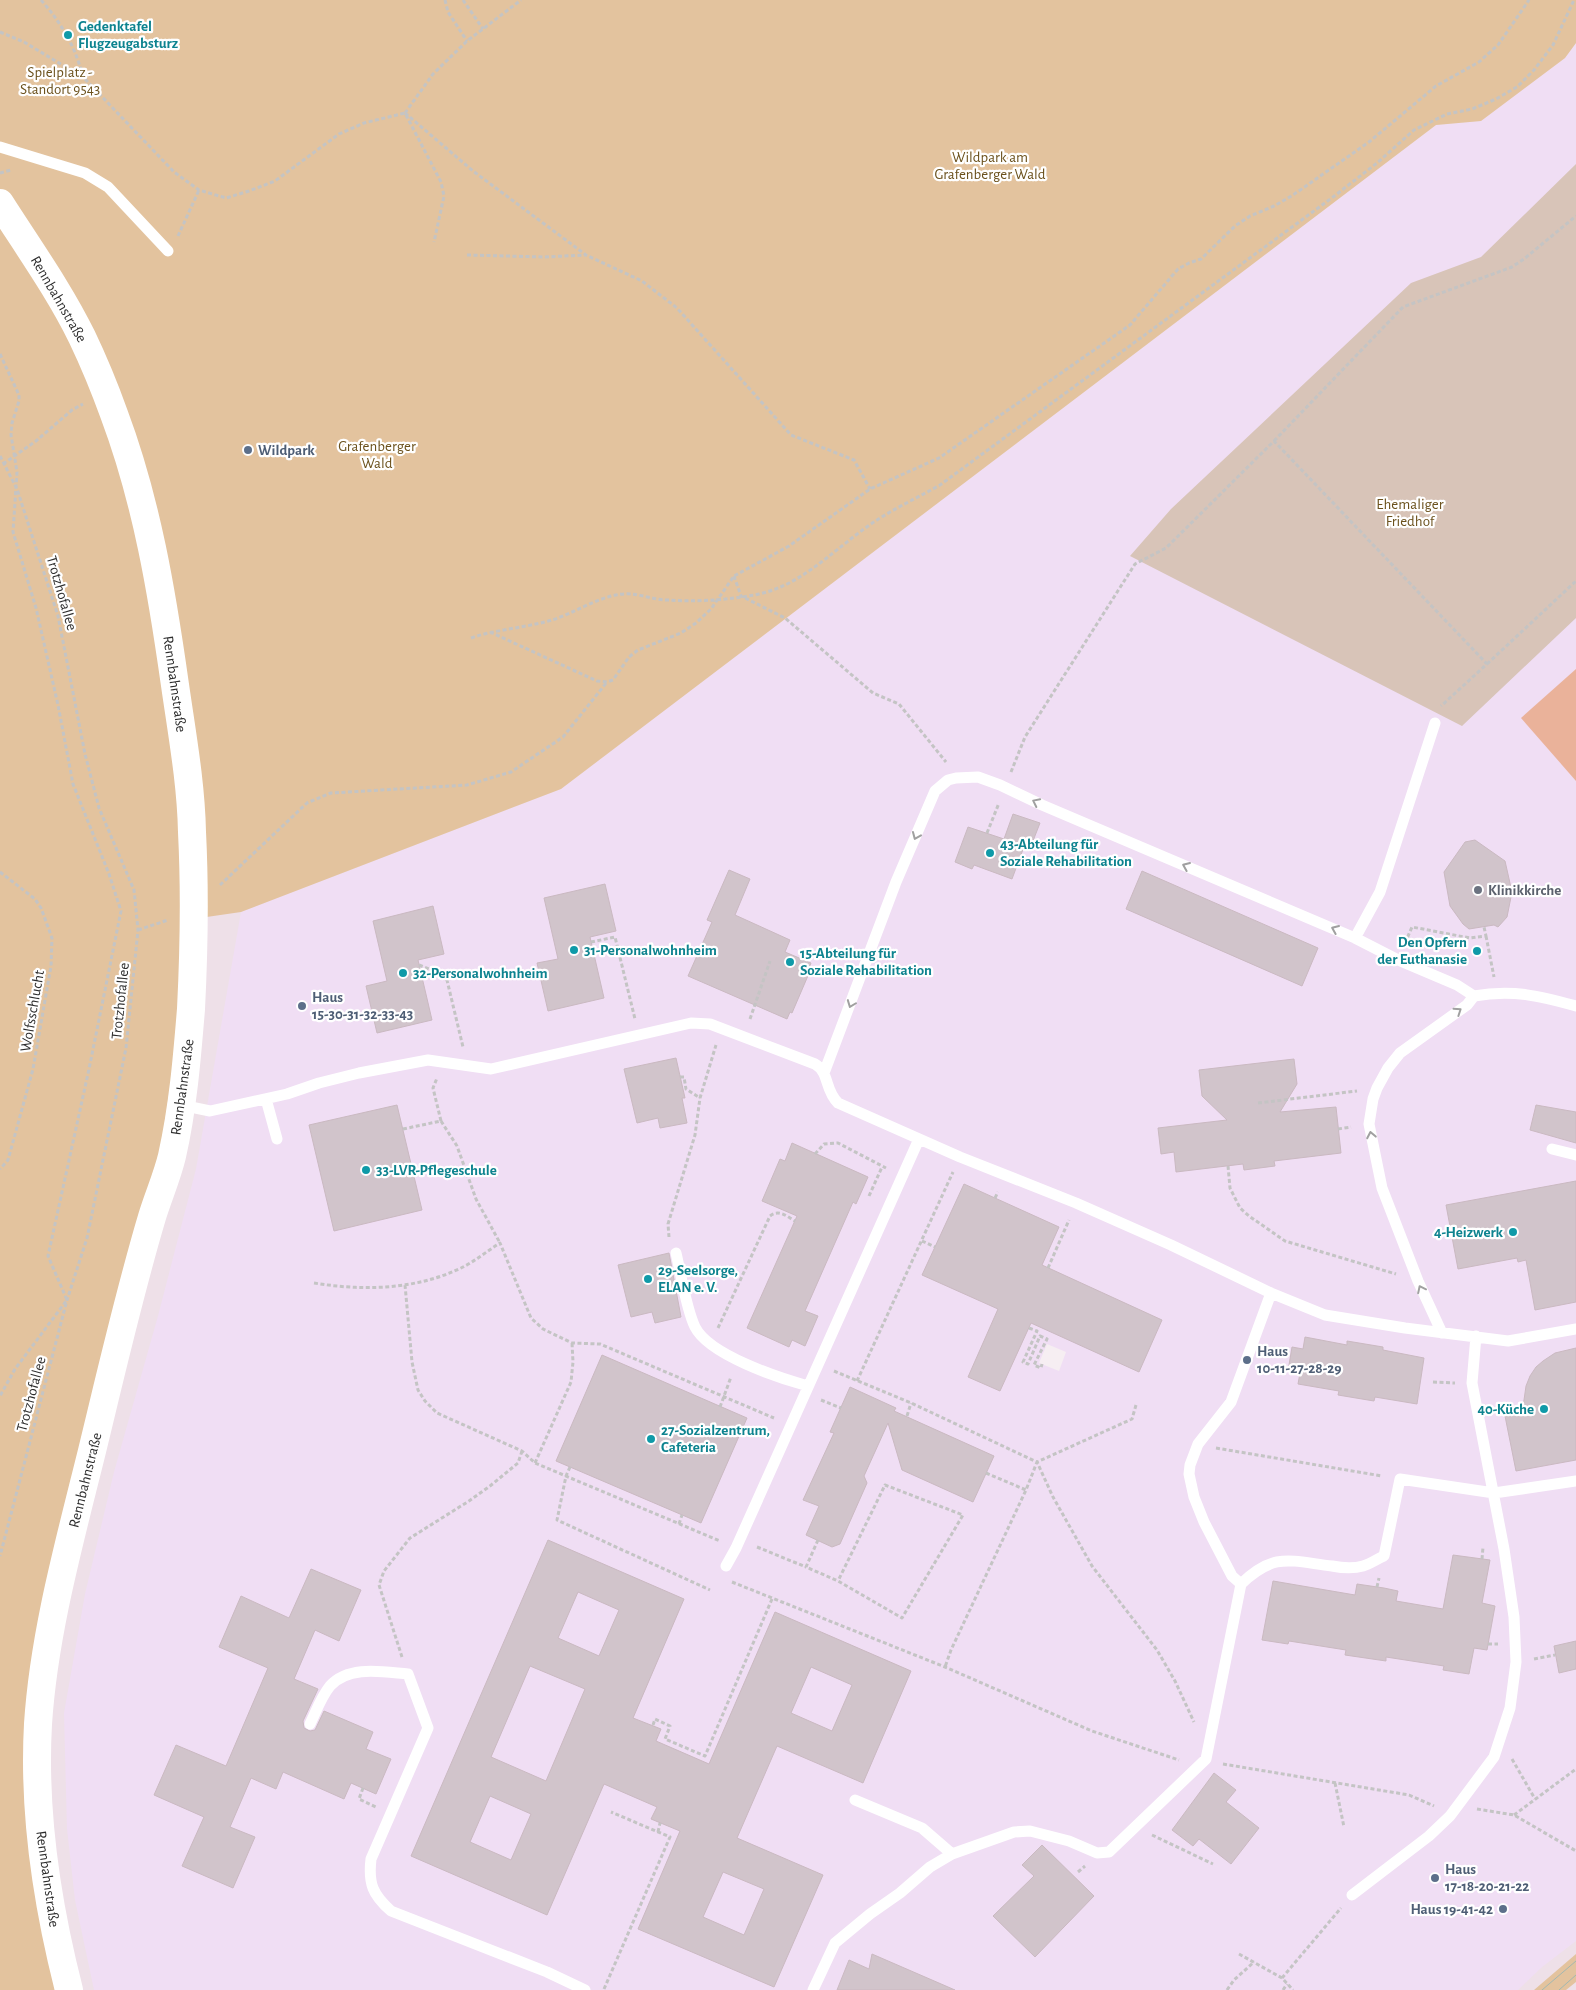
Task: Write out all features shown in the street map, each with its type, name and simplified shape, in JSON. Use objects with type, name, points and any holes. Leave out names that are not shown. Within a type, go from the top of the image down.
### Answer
[{"type":"street","name":"Rennbahnstraße","points":[[0,203],[59,295],[83,339],[129,454],[143,500],[164,608],[183,741],[192,829],[194,910],[188,1053],[181,1105],[171,1159],[152,1218],[86,1472],[58,1591],[41,1688],[37,1769],[40,1817],[50,1905],[69,1990]]},
{"type":"lane","points":[[0,147],[85,173],[108,187],[168,251]]},
{"type":"lane","points":[[1355,938],[1380,892],[1435,723]]},
{"type":"lane","points":[[1474,996],[1457,985],[1398,960],[1355,938],[1042,805],[1005,787],[978,777],[956,778],[948,780],[935,791],[896,882],[824,1073],[827,1087],[832,1097],[838,1103],[960,1157],[1076,1203],[1171,1245],[1271,1293],[1325,1315],[1508,1341],[1576,1329]]},
{"type":"lane","points":[[1442,1333],[1418,1281],[1382,1188],[1369,1124],[1373,1099],[1377,1088],[1388,1068],[1400,1053],[1467,1005],[1474,996],[1497,992],[1536,995],[1576,1006]]},
{"type":"lane","points":[[181,1105],[210,1111],[266,1099],[359,1073],[428,1060],[492,1069],[691,1023],[722,1027],[815,1064],[824,1073]]},
{"type":"lane","points":[[266,1099],[277,1139]]},
{"type":"lane","points":[[726,1566],[738,1544],[919,1139]]},
{"type":"lane","points":[[1552,1149],[1576,1156]]},
{"type":"lane","points":[[676,1253],[692,1319],[696,1328],[710,1344],[737,1360],[808,1386]]},
{"type":"lane","points":[[1242,1584],[1232,1576],[1204,1522],[1194,1498],[1189,1474],[1190,1465],[1198,1444],[1231,1402],[1271,1293]]},
{"type":"lane","points":[[1352,1895],[1429,1836],[1450,1816],[1494,1757],[1510,1708],[1516,1662],[1514,1617],[1494,1493],[1472,1384],[1476,1336]]},
{"type":"lane","points":[[813,1990],[834,1943],[900,1893],[930,1867],[952,1854],[1014,1832],[1030,1831],[1062,1838],[1103,1854],[1109,1852],[1136,1827],[1202,1763],[1242,1584],[1254,1572],[1276,1561],[1286,1560],[1345,1568],[1362,1566],[1384,1556],[1400,1479],[1494,1493],[1576,1481]]},
{"type":"lane","points":[[310,1724],[322,1698],[330,1686],[340,1678],[372,1671],[408,1674],[428,1728],[371,1859],[369,1875],[372,1887],[380,1901],[392,1911],[547,1972],[569,1986],[585,1990]]},
{"type":"lane","points":[[855,1800],[922,1828],[952,1854]]},
{"type":"path","points":[[41,0],[68,35],[77,54],[84,78]]},
{"type":"path","points":[[445,0],[448,12],[467,41]]},
{"type":"path","points":[[463,0],[483,29]]},
{"type":"path","points":[[0,32],[24,42],[84,78],[174,172],[199,190],[226,198],[249,192],[275,180],[340,134],[364,123],[405,113],[433,74],[467,41],[521,0]]},
{"type":"path","points":[[489,632],[597,681],[607,682],[613,680],[629,657],[650,644],[681,633],[696,622],[711,609],[734,576],[789,546],[870,489],[940,458],[1130,325],[1154,300],[1174,273],[1189,263],[1201,259],[1235,226],[1250,216],[1274,206],[1293,195],[1369,142],[1436,86],[1479,62],[1498,45],[1529,0]]},
{"type":"path","points":[[471,638],[489,632],[521,628],[554,619],[602,599],[630,594],[668,600],[718,599],[760,594],[781,586],[810,571],[876,520],[940,485],[1333,197],[1377,163],[1414,130],[1447,114],[1488,102],[1517,87],[1534,70],[1553,45],[1574,0]]},
{"type":"path","points":[[405,113],[434,167],[443,189],[444,196],[434,242]]},
{"type":"path","points":[[405,113],[473,170],[586,255],[642,281],[677,308],[791,435],[854,460],[870,489]]},
{"type":"path","points":[[168,251],[178,236],[199,190]]},
{"type":"path","points":[[987,833],[1025,737],[1135,564],[1166,548],[1274,441],[1403,307],[1512,267],[1524,260],[1576,216]]},
{"type":"path","points":[[467,255],[546,257],[586,255]]},
{"type":"path","points":[[0,354],[14,380],[19,395],[11,435],[17,489],[13,532],[36,608],[58,704],[73,784],[109,874],[121,910],[89,1069],[48,1256],[67,1300],[15,1369],[0,1396]]},
{"type":"path","points":[[4,464],[36,441],[72,410],[105,391]]},
{"type":"path","points":[[1274,441],[1488,664]]},
{"type":"path","name":"Trotzhofallee","points":[[0,456],[17,489],[58,616],[85,754],[100,808],[134,890],[138,930],[126,1048],[87,1238],[67,1300],[0,1556]]},
{"type":"path","points":[[734,576],[741,596],[785,618],[873,693],[899,704],[956,778]]},
{"type":"path","points":[[1435,723],[1442,705],[1576,581]]},
{"type":"path","points":[[138,930],[194,910],[307,803],[331,793],[467,785],[511,772],[563,737],[607,682]]},
{"type":"path","name":"Wolfsschlucht","points":[[0,872],[35,899],[41,908],[52,938],[51,966],[33,1069],[10,1154],[8,1160],[0,1169]]},
{"type":"path","points":[[1398,960],[1412,927],[1470,938],[1486,936]]},
{"type":"path","points":[[1484,927],[1497,992]]},
{"type":"path","points":[[591,942],[615,937],[638,1035]]},
{"type":"path","points":[[745,1036],[770,961]]},
{"type":"path","points":[[419,964],[446,976],[468,1066]]},
{"type":"path","points":[[676,1253],[671,1247],[667,1230],[695,1135],[700,1098],[722,1027]]},
{"type":"path","points":[[445,1062],[433,1088],[441,1121],[457,1146],[476,1199],[500,1243],[531,1318],[543,1329],[572,1343],[600,1344],[791,1426]]},
{"type":"path","points":[[680,1077],[684,1076],[686,1089],[700,1098]]},
{"type":"path","points":[[1258,1103],[1377,1088]]},
{"type":"path","points":[[403,1129],[441,1121]]},
{"type":"path","points":[[815,1154],[824,1144],[838,1144],[902,1176]]},
{"type":"path","points":[[857,1381],[960,1157]]},
{"type":"path","points":[[1228,1166],[1230,1188],[1240,1208],[1248,1216],[1285,1241],[1418,1281]]},
{"type":"path","points":[[869,1196],[882,1167]]},
{"type":"path","points":[[1048,1268],[1076,1203]]},
{"type":"path","points":[[710,1344],[770,1216],[774,1213],[781,1213],[795,1221]]},
{"type":"path","points":[[922,1241],[935,1247]]},
{"type":"path","points":[[314,1283],[345,1288],[369,1289],[405,1285],[441,1276],[462,1268],[500,1243]]},
{"type":"path","points":[[405,1285],[412,1362],[418,1390],[425,1401],[437,1413],[522,1451],[536,1463],[680,1524],[806,1567],[838,1581],[902,1618],[963,1515],[885,1486],[838,1581]]},
{"type":"path","points":[[1029,1328],[1037,1331],[1023,1362],[1028,1364],[1040,1336],[1047,1339],[1034,1365],[1040,1368],[1042,1364]]},
{"type":"path","points":[[536,1463],[571,1382],[572,1343]]},
{"type":"path","points":[[720,1407],[737,1360]]},
{"type":"path","points":[[818,1364],[1037,1462],[1092,1566],[1157,1650],[1175,1681],[1196,1726],[1202,1763]]},
{"type":"path","points":[[907,1416],[911,1404]]},
{"type":"path","points":[[945,1667],[1037,1462],[1132,1419],[1136,1405]]},
{"type":"path","points":[[1198,1444],[1400,1479]]},
{"type":"path","points":[[408,1674],[379,1586],[384,1571],[410,1538],[490,1486],[518,1464],[522,1451]]},
{"type":"path","points":[[570,1467],[566,1476],[558,1520],[710,1590]]},
{"type":"path","points":[[986,1473],[1026,1490]]},
{"type":"path","points":[[680,1524],[682,1515]]},
{"type":"path","points":[[806,1567],[818,1540]]},
{"type":"path","points":[[727,1580],[945,1667],[1092,1731],[1202,1763],[1224,1764],[1409,1795],[1439,1808],[1450,1816]]},
{"type":"path","points":[[652,1726],[655,1719],[670,1726],[665,1739],[705,1756],[772,1599]]},
{"type":"path","points":[[1500,1739],[1535,1799]]},
{"type":"path","points":[[1514,1815],[1576,1769]]},
{"type":"path","points":[[1335,1783],[1344,1827]]},
{"type":"path","points":[[363,1788],[359,1799],[390,1814]]},
{"type":"path","points":[[1463,1799],[1480,1810],[1514,1815],[1576,1851]]},
{"type":"path","points":[[604,1990],[670,1837],[611,1812]]},
{"type":"path","points":[[658,1832],[660,1823]]},
{"type":"path","points":[[1136,1827],[1213,1864]]},
{"type":"path","points":[[1282,1978],[1352,1895]]},
{"type":"path","points":[[1239,1954],[1282,1978],[1293,1990]]},
{"type":"path","points":[[1227,1990],[1234,1980],[1254,1962]]},
{"type":"path","points":[[1283,1990],[1286,1984]]},
{"type":"shaded area","points":[[1576,43],[1576,1941],[1542,1967],[1518,1990],[94,1990],[75,1900],[67,1829],[64,1713],[85,1594],[114,1472],[158,1316],[196,1169],[241,912],[561,789],[1436,125],[1481,121],[1565,58]]},
{"type":"shaded area","points":[[1576,669],[1576,781],[1521,718]]},
{"type":"shaded area","points":[[1047,1344],[1066,1352],[1059,1371],[1039,1363]]},
{"type":"green space","name":"Grafenberger Wald","points":[[0,0],[1576,0],[1576,43],[1565,58],[1481,121],[1436,125],[561,789],[241,912],[186,920],[183,999],[161,1149],[35,1689],[62,1990],[0,1990]]},
{"type":"green space","name":"Ehemaliger Friedhof","points":[[1576,164],[1576,618],[1462,726],[1130,556],[1171,509],[1411,283],[1481,257]]},
{"type":"green space","points":[[1576,1954],[1576,1982],[1566,1990],[1534,1990]]},
{"type":"building","name":"43-Abteilung für Soziale Rehabilitation","points":[[1013,814],[1040,823],[1031,846],[1025,844],[1012,879],[974,865],[972,869],[955,862],[968,827],[1004,839]]},
{"type":"building","name":"Klinikkirche","points":[[1475,840],[1505,861],[1512,892],[1507,917],[1498,927],[1494,925],[1469,929],[1450,906],[1444,872],[1465,842]]},
{"type":"building","name":"15-Abteilung für Soziale Rehabilitation","points":[[729,870],[750,879],[735,915],[790,940],[785,952],[811,963],[808,971],[810,971],[792,1013],[790,1012],[787,1019],[688,976],[712,922],[707,920]]},
{"type":"building","points":[[1142,871],[1318,948],[1302,986],[1126,909]]},
{"type":"building","name":"31-Personalwohnheim","points":[[605,884],[616,931],[590,937],[604,998],[548,1011],[537,963],[558,959],[544,898]]},
{"type":"building","name":"32-Personalwohnheim","points":[[433,906],[444,954],[418,960],[432,1020],[377,1033],[366,986],[387,981],[373,921]]},
{"type":"building","points":[[676,1058],[685,1098],[682,1098],[687,1123],[660,1128],[658,1118],[637,1123],[624,1069]]},
{"type":"building","points":[[1294,1059],[1297,1084],[1280,1112],[1336,1107],[1341,1153],[1274,1161],[1275,1166],[1244,1170],[1243,1164],[1176,1172],[1174,1152],[1161,1154],[1158,1128],[1227,1120],[1202,1096],[1199,1070]]},
{"type":"building","name":"33-LVR-Pflegeschule","points":[[397,1105],[422,1210],[334,1231],[309,1125]]},
{"type":"building","points":[[1536,1105],[1576,1112],[1576,1143],[1530,1130]]},
{"type":"building","points":[[792,1143],[868,1177],[856,1204],[853,1202],[805,1311],[818,1316],[805,1346],[792,1340],[789,1347],[747,1328],[797,1216],[762,1201],[780,1159],[785,1161]]},
{"type":"building","name":"4-Heizwerk","points":[[1576,1181],[1576,1302],[1535,1310],[1526,1260],[1518,1262],[1517,1258],[1458,1269],[1446,1205]]},
{"type":"building","points":[[964,1184],[1059,1227],[1042,1265],[1162,1320],[1139,1372],[1031,1323],[1000,1391],[968,1377],[998,1309],[922,1275]]},
{"type":"building","name":"29-Seelsorge, ELAN e. V.","points":[[669,1253],[681,1317],[655,1323],[652,1312],[631,1317],[618,1265]]},
{"type":"building","points":[[1305,1337],[1347,1345],[1347,1341],[1383,1347],[1383,1350],[1424,1358],[1417,1404],[1375,1397],[1374,1401],[1338,1395],[1339,1391],[1298,1384],[1300,1373],[1288,1371],[1292,1347],[1303,1349]]},
{"type":"building","name":"40-Küche","points":[[1576,1348],[1576,1460],[1516,1471],[1504,1411],[1523,1407],[1526,1386],[1536,1367],[1555,1353]]},
{"type":"building","name":"27-Sozialzentrum, Cafeteria","points":[[602,1355],[747,1418],[701,1523],[556,1461]]},
{"type":"building","points":[[850,1387],[896,1408],[894,1411],[994,1456],[973,1502],[902,1470],[888,1423],[864,1476],[867,1483],[840,1544],[832,1547],[806,1535],[819,1506],[803,1500],[834,1433],[830,1432]]},
{"type":"building","points":[[548,1540],[684,1599],[633,1718],[661,1729],[656,1741],[709,1764],[775,1612],[911,1671],[863,1783],[777,1746],[737,1838],[823,1875],[774,1987],[638,1929],[680,1831],[651,1819],[657,1807],[604,1784],[547,1915],[411,1856]],"holes":[[[578,1592],[619,1610],[599,1656],[558,1638]],[[530,1666],[585,1689],[546,1781],[491,1757]],[[811,1667],[852,1685],[832,1731],[791,1713]],[[490,1796],[531,1814],[511,1860],[470,1842]],[[723,1872],[764,1889],[744,1935],[703,1917]]]},
{"type":"building","points":[[1453,1555],[1490,1560],[1482,1603],[1495,1606],[1487,1650],[1474,1648],[1469,1674],[1443,1670],[1444,1666],[1386,1657],[1386,1661],[1345,1655],[1346,1650],[1289,1641],[1288,1644],[1262,1640],[1273,1581],[1355,1595],[1357,1584],[1384,1588],[1398,1591],[1396,1601],[1443,1609]]},
{"type":"building","points":[[311,1569],[361,1590],[339,1641],[315,1630],[294,1679],[318,1689],[303,1721],[304,1728],[310,1731],[315,1730],[324,1711],[373,1732],[366,1749],[391,1759],[376,1794],[351,1783],[344,1799],[283,1772],[276,1789],[251,1778],[230,1827],[255,1837],[233,1888],[182,1866],[204,1817],[154,1795],[176,1745],[226,1766],[268,1668],[219,1647],[241,1596],[289,1618]]},
{"type":"building","points":[[1576,1641],[1576,1669],[1559,1673],[1554,1646]]},
{"type":"building","points":[[1214,1773],[1236,1790],[1226,1802],[1259,1828],[1231,1864],[1199,1839],[1193,1846],[1172,1830]]},
{"type":"building","points":[[1042,1845],[1094,1896],[1035,1957],[993,1916],[1034,1876],[1022,1865]]},
{"type":"building","points":[[872,1954],[955,1990],[837,1990],[849,1960],[869,1969]]},
{"type":"tram line","points":[[1542,1990],[1576,1961]]},
{"type":"tram line","points":[[1559,1990],[1576,1975]]},
{"type":"place","name":"Gedenktafel Flugzeugabsturz","points":[[68,35]]},
{"type":"place","name":"Wildpark","points":[[248,450]]},
{"type":"place","name":"43-Abteilung für Soziale Rehabilitation","points":[[990,853]]},
{"type":"place","name":"Klinikkirche","points":[[1478,890]]},
{"type":"place","name":"31-Personalwohnheim","points":[[574,950]]},
{"type":"place","name":"Den Opfern der Euthanasie","points":[[1477,951]]},
{"type":"place","name":"15-Abteilung für Soziale Rehabilitation","points":[[790,962]]},
{"type":"place","name":"32-Personalwohnheim","points":[[403,973]]},
{"type":"place","name":"Haus 15-30-31-32-33-43","points":[[302,1006]]},
{"type":"place","name":"33-LVR-Pflegeschule","points":[[366,1170]]},
{"type":"place","name":"4-Heizwerk","points":[[1513,1232]]},
{"type":"place","name":"29-Seelsorge, ELAN e. V.","points":[[648,1279]]},
{"type":"place","name":"Haus 10-11-27-28-29","points":[[1247,1360]]},
{"type":"place","name":"40-Küche","points":[[1544,1409]]},
{"type":"place","name":"27-Sozialzentrum, Cafeteria","points":[[651,1439]]},
{"type":"place","name":"Haus 17-18-20-21-22","points":[[1435,1878]]},
{"type":"place","name":"Haus 19-41-42","points":[[1503,1909]]},
{"type":"park label","name":"Spielplatz - Standort 9543","points":[[60,80]]},
{"type":"park label","name":"Wildpark am Grafenberger Wald","points":[[990,166]]}]
